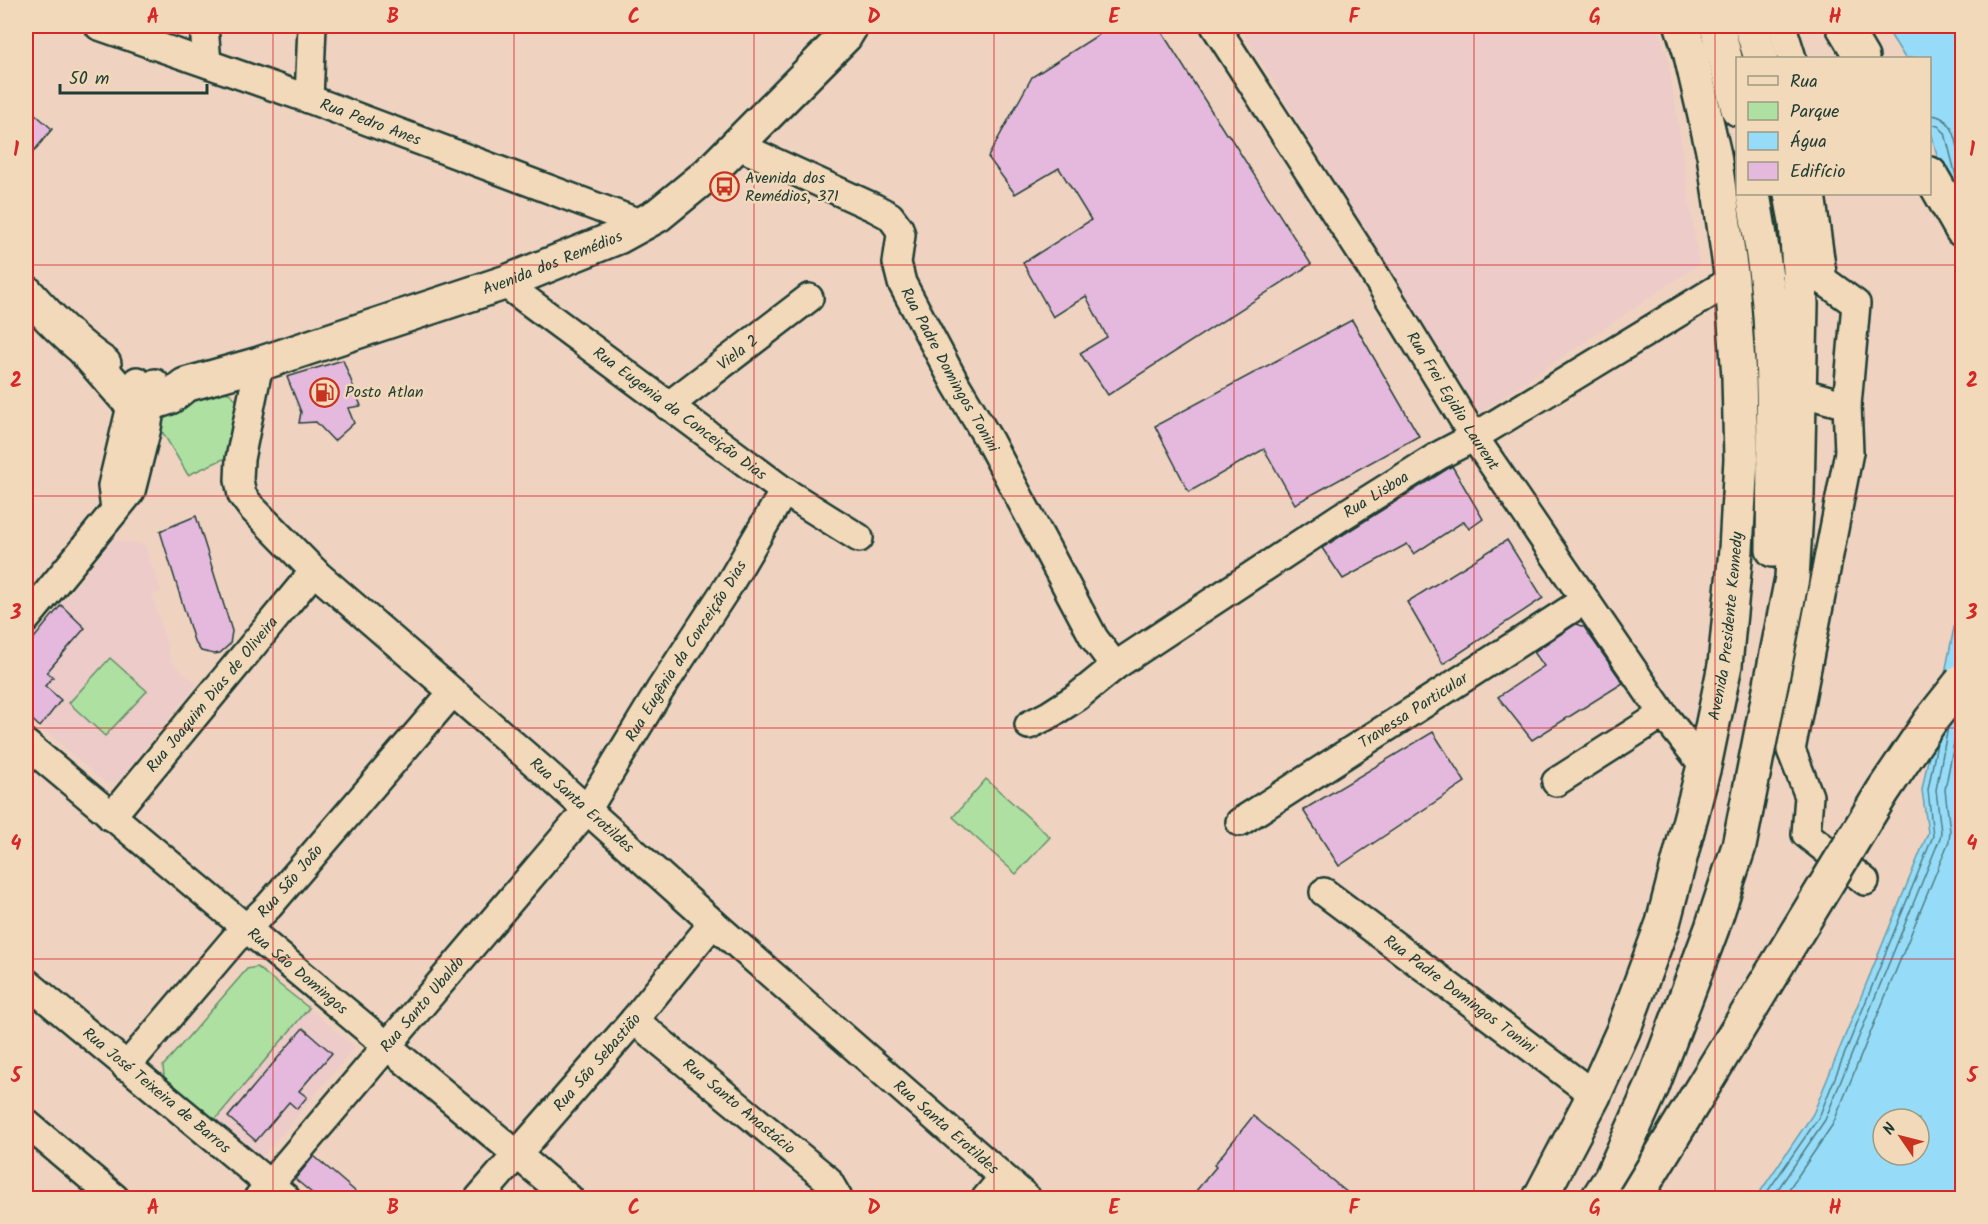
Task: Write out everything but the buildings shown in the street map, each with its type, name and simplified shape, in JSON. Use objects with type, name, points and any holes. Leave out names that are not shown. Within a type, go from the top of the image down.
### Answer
[{"type":"main road","name":"Avenida dos Remédios","points":[[152,390],[259,364],[504,283],[610,241],[658,215],[708,174],[844,36],[851,26]]},
{"type":"main road","name":"Avenida Presidente Kennedy","points":[[1540,1198],[1594,1095],[1623,1030],[1663,923],[1704,766],[1725,665],[1741,459],[1739,377],[1732,279],[1714,155],[1682,26]]},
{"type":"main road","points":[[1717,26],[1736,105]]},
{"type":"main road","points":[[1751,26],[1761,57]]},
{"type":"main road","points":[[1843,26],[1861,57]]},
{"type":"main road","points":[[1931,177],[1962,230]]},
{"type":"main road","points":[[1753,195],[1770,315],[1774,404],[1772,678]]},
{"type":"main road","points":[[1598,1198],[1611,1178],[1653,1087],[1712,928],[1739,846],[1792,578],[1797,495],[1801,304],[1797,221],[1791,195]]},
{"type":"main road","points":[[26,292],[37,308],[86,352],[118,373],[152,390]]},
{"type":"main road","points":[[1635,1198],[1883,790],[1930,720],[1962,681]]},
{"type":"street","name":"Rua Pedro Anes","points":[[99,26],[309,99],[642,224]]},
{"type":"street","points":[[204,26],[207,63]]},
{"type":"street","points":[[309,99],[312,26]]},
{"type":"street","name":"Rua Frei Egidio Laurent","points":[[1215,26],[1369,265],[1474,437],[1662,714],[1704,766]]},
{"type":"street","points":[[1782,26],[1792,57]]},
{"type":"street","name":"Rua Padre Domingos Tonini","points":[[737,145],[875,207],[895,222],[901,236],[897,263],[902,283],[1094,638],[1115,666]]},
{"type":"street","points":[[1811,195],[1823,280],[1857,304],[1847,405],[1849,452],[1791,750],[1809,796],[1806,834],[1864,880]]},
{"type":"street","name":"Rua Lisboa","points":[[1029,725],[1077,697],[1115,666],[1438,456],[1474,437],[1732,279]]},
{"type":"street","name":"Rua Eugenia da Conceição Dias","points":[[504,283],[784,491],[859,538]]},
{"type":"street","name":"Viela 2","points":[[668,406],[809,298]]},
{"type":"street","name":"Rua Santa Erotildes","points":[[259,364],[238,480],[242,495],[251,507],[314,571],[1027,1198]]},
{"type":"street","points":[[26,619],[115,509],[112,486],[152,390]]},
{"type":"street","points":[[1800,392],[1847,405]]},
{"type":"street","name":"Rua Eugênia da Conceição Dias","points":[[587,810],[660,690],[730,583],[784,491]]},
{"type":"street","name":"Rua Joaquim Dias de Oliveira","points":[[111,817],[314,571]]},
{"type":"street","name":"Travessa Particular","points":[[1240,822],[1584,600]]},
{"type":"street","name":"Rua São João","points":[[126,1067],[245,929],[269,906],[452,693]]},
{"type":"street","points":[[1557,782],[1662,714]]},
{"type":"street","name":"Rua São Domingos","points":[[26,744],[569,1198]]},
{"type":"street","name":"Rua Santo Ubaldo","points":[[271,1194],[386,1047],[587,810]]},
{"type":"street","name":"Rua Padre Domingos Tonini","points":[[1324,892],[1594,1095]]},
{"type":"street","name":"Rua São Sebastião","points":[[480,1198],[634,1020],[713,923]]},
{"type":"street","name":"Rua José Teixeira de Barros","points":[[26,982],[271,1194]]},
{"type":"street","name":"Rua Santo Anastácio","points":[[634,1020],[833,1189],[853,1198]]},
{"type":"street","points":[[26,1123],[115,1198]]},
{"type":"street","points":[[986,1198],[1004,1178]]},
{"type":"shaded area","points":[[1239,26],[1657,26],[1668,58],[1699,264],[1479,413]]},
{"type":"shaded area","points":[[113,540],[144,544],[161,591],[152,595],[172,663],[197,684],[118,781],[106,784],[26,714],[26,648]]},
{"type":"shaded area","points":[[309,1008],[355,1047],[260,1160],[214,1121]]},
{"type":"green space","points":[[211,391],[225,392],[233,396],[243,415],[228,457],[188,475],[160,428],[164,419],[182,399]]},
{"type":"green space","points":[[110,658],[147,691],[105,736],[69,703]]},
{"type":"green space","points":[[986,779],[1050,837],[1016,874],[953,817]]},
{"type":"green space","points":[[257,967],[309,1008],[214,1121],[164,1077],[163,1066],[247,969]]},
{"type":"water","points":[[1885,26],[1962,26],[1962,259],[1931,131],[1931,57],[1904,57]]},
{"type":"water","points":[[1962,587],[1962,1198],[1756,1198],[1813,1114],[1928,833],[1922,790]]},
{"type":"place","name":"Avenida dos Remédios, 371","points":[[724,187]]},
{"type":"place","name":"Posto Atlan","points":[[324,392]]}]
